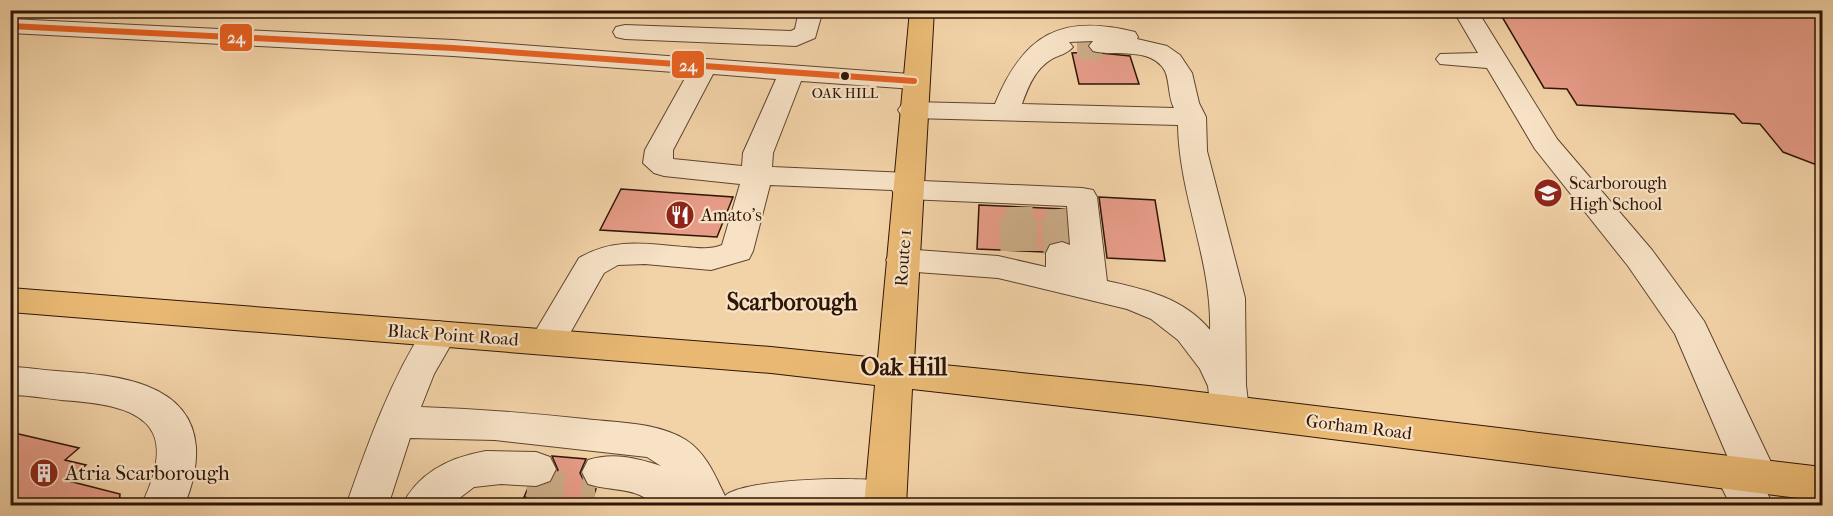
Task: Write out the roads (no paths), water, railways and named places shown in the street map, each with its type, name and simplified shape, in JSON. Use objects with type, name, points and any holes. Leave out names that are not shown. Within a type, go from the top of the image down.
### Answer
[{"type":"main road","name":"Route 1","points":[[885,501],[896,373],[913,95],[922,10]]},
{"type":"main road","name":"Black Point Road","points":[[10,300],[547,342],[896,373]]},
{"type":"main road","name":"Gorham Road","points":[[896,373],[1229,398],[1749,485],[1822,484]]},
{"type":"street","points":[[607,59],[639,10]]},
{"type":"street","points":[[625,32],[795,39],[806,33],[810,10]]},
{"type":"street","points":[[1465,10],[1545,142],[1640,258],[1691,330],[1749,485]]},
{"type":"street","points":[[10,26],[607,59],[792,72],[1005,112],[1192,117]]},
{"type":"street","points":[[1005,112],[1015,86],[1043,47],[1052,41],[1082,35],[1143,39],[1168,47],[1188,63],[1195,75],[1199,95],[1192,117],[1193,151],[1228,298],[1229,398]]},
{"type":"street","points":[[1039,54],[1059,47],[1089,46],[1142,47],[1158,51],[1172,60],[1179,73],[1185,103],[1192,117]]},
{"type":"street","points":[[1449,59],[1494,61]]},
{"type":"street","points":[[704,66],[659,150],[658,163],[664,167],[756,176],[908,186],[1030,201],[1082,197],[1038,266]]},
{"type":"street","points":[[547,342],[591,266],[603,258],[627,253],[722,258],[736,251],[756,187],[758,153],[792,72]]},
{"type":"street","points":[[903,260],[1038,266],[1136,299],[1178,320],[1206,347],[1229,398]]},
{"type":"street","points":[[367,506],[397,422],[426,352],[439,334]]},
{"type":"street","points":[[10,381],[110,390],[133,396],[163,413],[178,440],[174,478],[162,506]]},
{"type":"street","points":[[397,422],[495,425],[652,442],[671,449],[687,464],[708,506]]},
{"type":"street","points":[[423,506],[439,486],[455,475],[476,470],[532,478],[471,490],[447,497],[431,506]]},
{"type":"street","points":[[668,506],[599,482],[642,477],[661,482],[669,489],[679,506]]},
{"type":"street","points":[[741,506],[796,498],[885,501]]},
{"type":"tunnel","points":[[1077,46],[1102,46]]},
{"type":"tunnel","points":[[1019,207],[1019,251]]},
{"type":"tunnel","points":[[1059,209],[1060,220]]},
{"type":"tunnel","points":[[1060,218],[1062,253]]},
{"type":"tunnel","points":[[527,488],[595,492]]},
{"type":"place","name":"OAK HILL","points":[[845,76]]},
{"type":"place","name":"Scarborough High School","points":[[1548,193]]},
{"type":"place","name":"Amato's","points":[[680,215]]},
{"type":"place","name":"Atria Scarborough","points":[[44,473]]},
{"type":"district","name":"Scarborough","points":[[792,302]]},
{"type":"district","name":"Oak Hill","points":[[904,367]]}]
